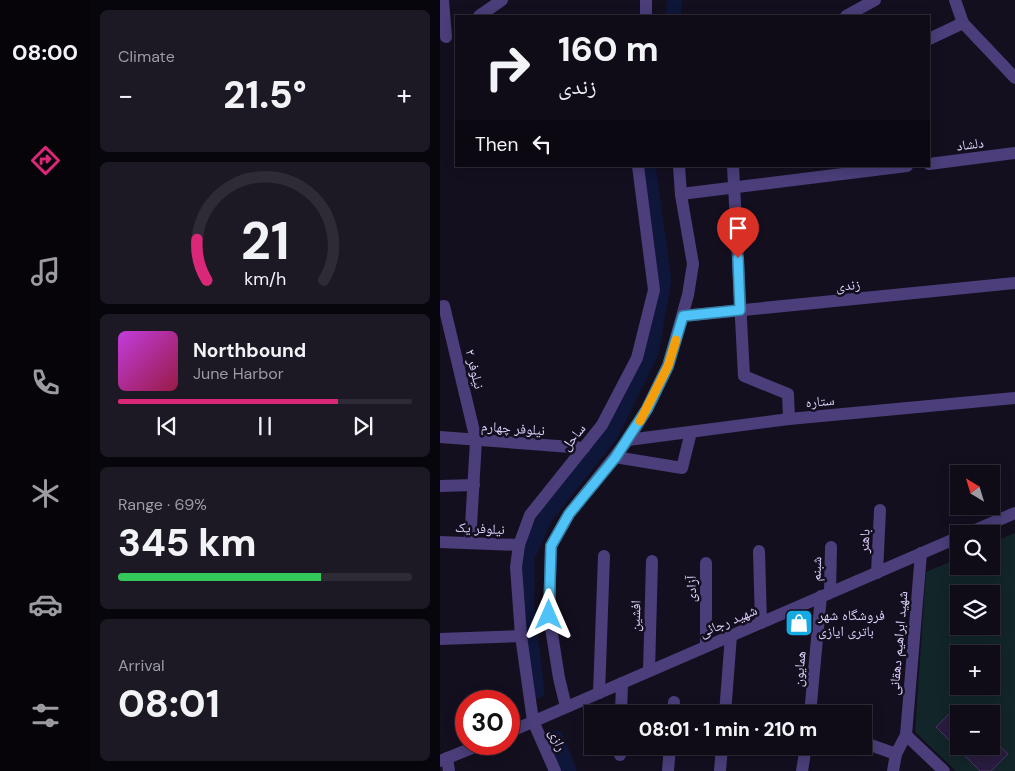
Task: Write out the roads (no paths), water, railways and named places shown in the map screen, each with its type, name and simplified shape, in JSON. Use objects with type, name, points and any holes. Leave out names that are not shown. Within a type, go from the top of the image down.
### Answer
[{"type":"street","points":[[443,0],[447,35]]},
{"type":"street","points":[[480,15],[502,0]]},
{"type":"street","points":[[646,0],[646,15]]},
{"type":"street","points":[[848,15],[875,0]]},
{"type":"street","points":[[955,0],[962,24],[1015,78]]},
{"type":"street","points":[[930,39],[962,24]]},
{"type":"street","name":"دلشاد","points":[[930,164],[1015,153]]},
{"type":"street","name":"ساحل","points":[[533,722],[521,636],[516,567],[519,546],[530,514],[602,425],[638,358],[654,290],[638,167]]},
{"type":"street","points":[[566,707],[559,678],[549,615],[551,546],[569,514],[628,440],[647,409],[668,366],[683,316],[693,264],[681,194],[679,167]]},
{"type":"street","points":[[733,167],[744,376],[788,394],[789,419]]},
{"type":"street","points":[[681,194],[899,167]]},
{"type":"street","name":"زندی","points":[[683,316],[1015,283]]},
{"type":"street","name":"نیلوفر ۲","points":[[442,307],[476,440],[470,543]]},
{"type":"street","name":"ستاره","points":[[628,440],[789,419],[1015,398]]},
{"type":"street","points":[[615,458],[682,468],[691,432]]},
{"type":"street","name":"نیلوفر چهارم","points":[[440,437],[584,448]]},
{"type":"street","points":[[440,486],[474,485]]},
{"type":"street","name":"باهنر","points":[[877,573],[880,510]]},
{"type":"street","points":[[987,525],[1015,513]]},
{"type":"street","name":"شهید رجائی","points":[[520,727],[950,541]]},
{"type":"street","name":"نیلوفر یک","points":[[440,542],[519,546]]},
{"type":"street","name":"شبنم","points":[[825,594],[832,547]]},
{"type":"street","points":[[759,551],[761,622]]},
{"type":"street","name":"شهید ابراهیم دهقانی","points":[[893,771],[896,754],[906,735],[921,553]]},
{"type":"street","points":[[599,693],[604,556]]},
{"type":"street","name":"افشین","points":[[648,671],[652,561]]},
{"type":"street","name":"آزادی","points":[[706,562],[706,646]]},
{"type":"street","name":"همایون","points":[[811,705],[825,594]]},
{"type":"street","points":[[726,705],[732,635]]},
{"type":"street","points":[[440,639],[521,636]]},
{"type":"street","points":[[621,705],[622,683]]},
{"type":"street","name":"رازی","points":[[533,722],[555,771]]},
{"type":"street","points":[[906,735],[944,771]]},
{"type":"street","points":[[872,746],[896,754]]},
{"type":"street","points":[[445,764],[462,755]]},
{"type":"street","points":[[668,771],[669,755]]},
{"type":"street","points":[[720,771],[721,755]]},
{"type":"street","points":[[802,771],[805,755]]},
{"type":"waterway","points":[[673,15],[675,0]]},
{"type":"waterway","points":[[537,691],[527,607],[527,558],[545,517],[611,434],[651,353],[664,280],[648,167]]},
{"type":"waterway","points":[[556,738],[569,771]]},
{"type":"place","name":"فروشگاه شهر باتری ایازی","points":[[799,623]]}]
